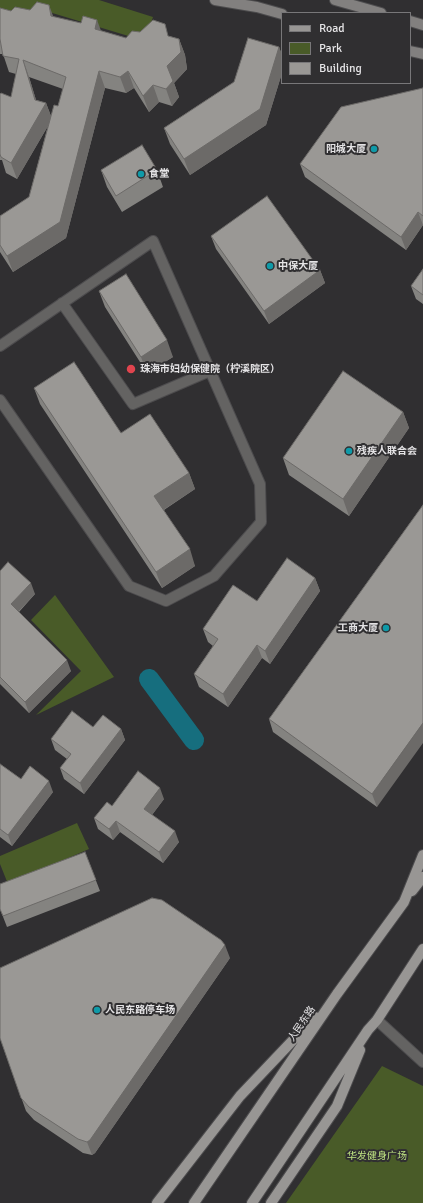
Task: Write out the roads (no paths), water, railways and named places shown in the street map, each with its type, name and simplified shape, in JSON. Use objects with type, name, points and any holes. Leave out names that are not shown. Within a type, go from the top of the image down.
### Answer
[{"type":"main road","points":[[216,0],[257,7],[281,14]]},
{"type":"main road","points":[[335,0],[377,12]]},
{"type":"main road","points":[[411,21],[423,25]]},
{"type":"main road","points":[[411,51],[423,54]]},
{"type":"main road","name":"人民东路","points":[[194,1203],[337,994],[404,902],[423,855]]},
{"type":"main road","points":[[404,902],[423,877]]},
{"type":"main road","points":[[252,1203],[368,1030],[378,1020],[423,949]]},
{"type":"main road","points":[[157,1203],[240,1096],[337,994]]},
{"type":"main road","points":[[271,1203],[338,1106],[368,1030]]},
{"type":"street","points":[[0,346],[153,241],[260,484],[261,522],[214,576],[166,601],[129,586],[0,400]]},
{"type":"street","points":[[62,304],[133,404],[210,371]]},
{"type":"street","points":[[378,1020],[423,1062]]},
{"type":"waterway","points":[[149,679],[194,740]]},
{"type":"place","name":"阳城大厦","points":[[374,149]]},
{"type":"place","name":"食堂","points":[[141,174]]},
{"type":"place","name":"中保大厦","points":[[270,266]]},
{"type":"place","name":"珠海市妇幼保健院（柠溪院区）","points":[[131,369]]},
{"type":"place","name":"残疾人联合会","points":[[349,451]]},
{"type":"place","name":"工商大厦","points":[[386,628]]},
{"type":"place","name":"人民东路停车场","points":[[97,1010]]},
{"type":"park label","name":"华发健身广场","points":[[377,1156]]}]
